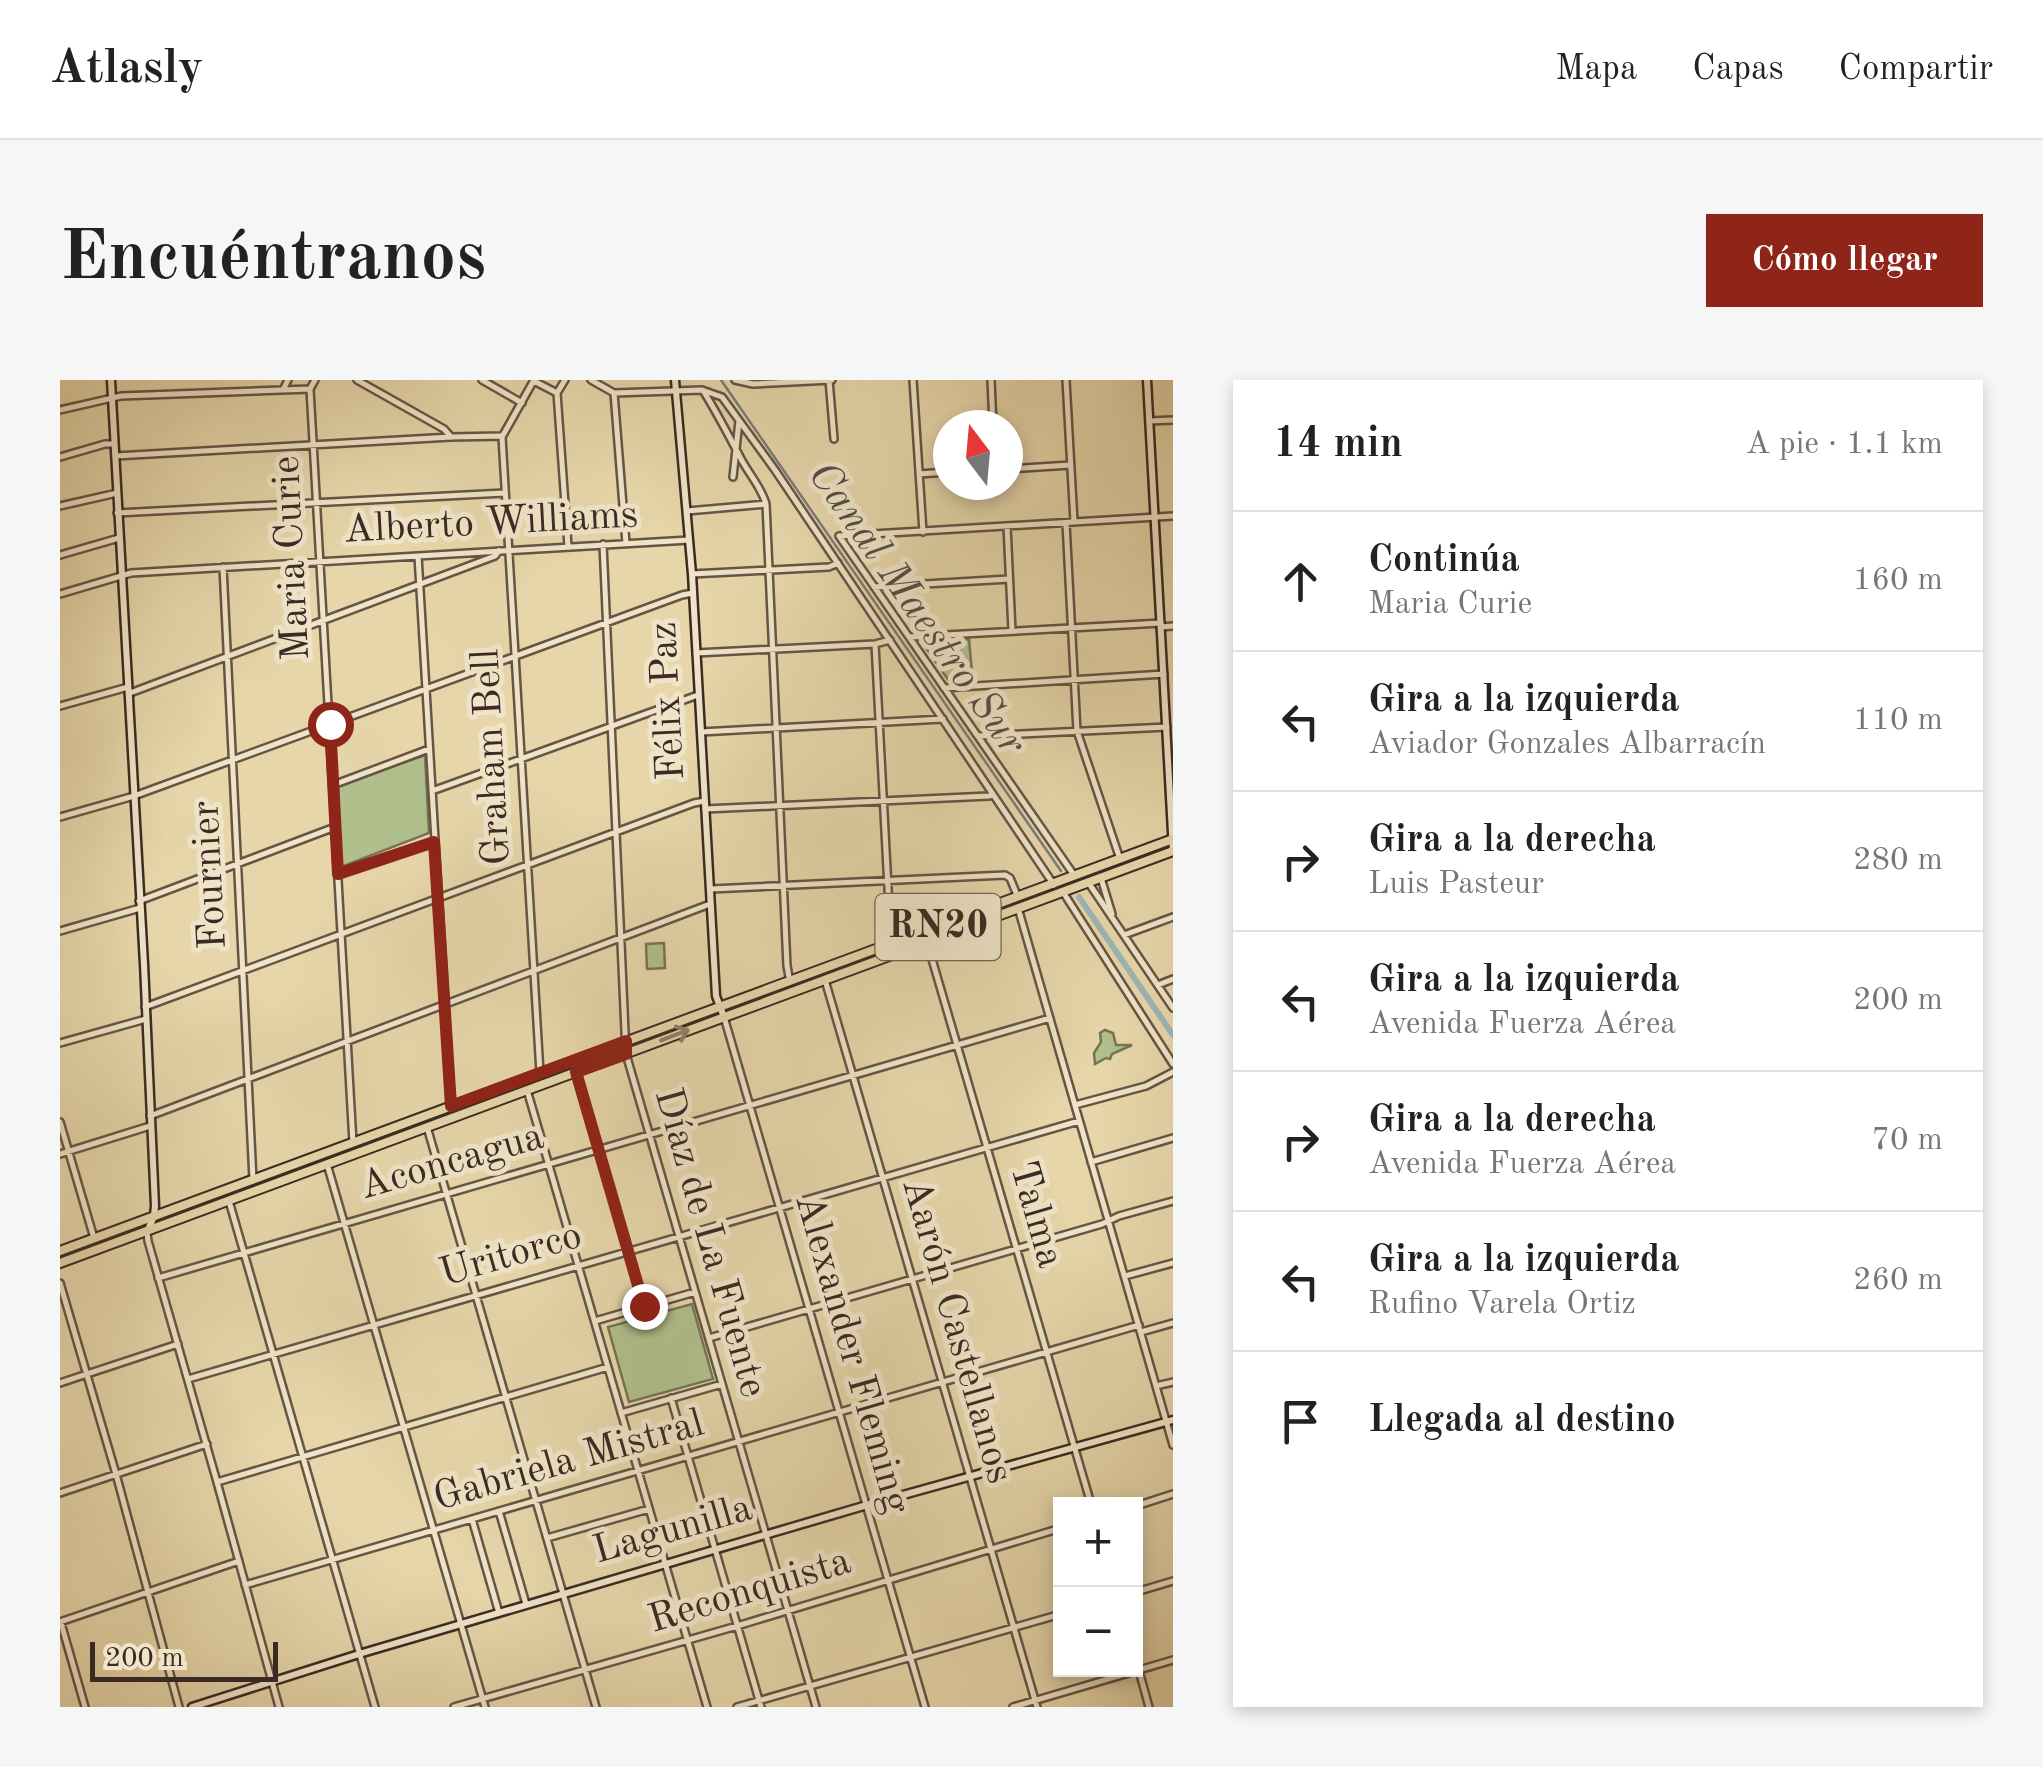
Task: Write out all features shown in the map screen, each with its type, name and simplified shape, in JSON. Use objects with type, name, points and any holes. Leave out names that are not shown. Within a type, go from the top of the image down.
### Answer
[{"type":"main road","points":[[111,380],[146,1019],[154,1216],[148,1230]]},
{"type":"main road","name":"Félix Paz","points":[[675,380],[690,540],[716,996],[724,1017]]},
{"type":"main road","points":[[1147,380],[1173,851]]},
{"type":"main road","name":"RN20","points":[[60,1251],[1173,839]]},
{"type":"main road","name":"RN20","points":[[60,1263],[1173,851]]},
{"type":"main road","points":[[1063,892],[1074,876]]},
{"type":"main road","name":"Lagunilla","points":[[192,1707],[460,1624],[1170,1420]]},
{"type":"street","points":[[283,390],[288,380]]},
{"type":"street","points":[[60,410],[112,398],[310,390],[315,380]]},
{"type":"street","points":[[357,380],[452,436]]},
{"type":"street","points":[[482,380],[522,402]]},
{"type":"street","points":[[114,456],[502,436],[534,380],[557,393]]},
{"type":"street","points":[[565,380],[557,393],[568,546]]},
{"type":"street","points":[[591,380],[614,393],[702,390],[722,398],[1054,884]]},
{"type":"street","points":[[736,380],[830,380],[834,439]]},
{"type":"street","points":[[914,380],[922,532]]},
{"type":"street","points":[[991,380],[993,410]]},
{"type":"street","points":[[1066,380],[1077,731],[1120,859]]},
{"type":"street","name":"Maria Curie","points":[[310,390],[353,1143]]},
{"type":"street","points":[[702,390],[764,494],[766,504],[790,982]]},
{"type":"street","points":[[614,393],[626,544]]},
{"type":"street","points":[[733,478],[739,419]]},
{"type":"street","points":[[1150,421],[1173,420]]},
{"type":"street","name":"Graham Bell","points":[[502,436],[540,1073]]},
{"type":"street","points":[[60,457],[114,444]]},
{"type":"street","points":[[1023,468],[1070,466]]},
{"type":"street","points":[[919,474],[933,473]]},
{"type":"street","points":[[60,506],[117,492]]},
{"type":"street","points":[[118,512],[505,492]]},
{"type":"street","points":[[687,511],[766,504]]},
{"type":"street","points":[[1074,876],[840,536],[1173,516]]},
{"type":"street","points":[[1007,526],[1012,632]]},
{"type":"street","points":[[60,555],[119,538]]},
{"type":"street","name":"Alberto Williams","points":[[60,594],[131,573],[690,540]]},
{"type":"street","name":"Díaz de La Fuente","points":[[603,544],[626,1054],[816,1707]]},
{"type":"street","points":[[60,706],[128,690],[227,657],[420,586],[499,551]]},
{"type":"street","points":[[418,556],[451,1106]]},
{"type":"street","points":[[692,574],[829,567],[838,563]]},
{"type":"street","name":"Fournier","points":[[223,566],[253,1180]]},
{"type":"street","points":[[874,587],[1009,579]]},
{"type":"street","points":[[60,817],[134,796],[692,593]]},
{"type":"street","points":[[909,637],[1173,626]]},
{"type":"street","points":[[696,653],[890,640]]},
{"type":"street","points":[[875,644],[892,944]]},
{"type":"street","points":[[944,688],[1164,674]]},
{"type":"street","points":[[432,791],[698,696]]},
{"type":"street","points":[[701,732],[943,719]]},
{"type":"street","points":[[978,736],[1167,727]]},
{"type":"street","points":[[333,784],[429,749]]},
{"type":"street","points":[[145,1007],[694,803],[780,806],[993,794]]},
{"type":"street","points":[[60,931],[139,905],[336,828]]},
{"type":"street","points":[[338,874],[434,842]]},
{"type":"street","points":[[709,889],[1005,875],[1018,898]]},
{"type":"street","points":[[1100,878],[1115,922]]},
{"type":"street","points":[[1088,882],[1173,1008]]},
{"type":"street","points":[[1063,892],[1173,1064]]},
{"type":"street","points":[[150,1116],[710,904]]},
{"type":"street","points":[[1018,908],[1156,1386],[1170,1420],[1173,1445]]},
{"type":"street","points":[[1124,936],[1173,916]]},
{"type":"street","name":"Talma","points":[[928,942],[1088,1497]]},
{"type":"street","name":"Aarón Castellanos","points":[[821,970],[1036,1704]]},
{"type":"street","points":[[1158,985],[1173,979]]},
{"type":"street","name":"Alexander Fleming","points":[[724,1017],[925,1707]]},
{"type":"street","name":"Aconcagua","points":[[158,1278],[1050,1018]]},
{"type":"street","points":[[60,1043],[146,1019]]},
{"type":"street","points":[[576,1072],[644,1306]]},
{"type":"street","points":[[1075,1105],[1146,1086],[1173,1072]]},
{"type":"street","points":[[528,1090],[707,1707]]},
{"type":"street","name":"Uritorco","points":[[188,1379],[1080,1121]]},
{"type":"street","points":[[60,1122],[94,1238]]},
{"type":"street","points":[[60,1154],[150,1126]]},
{"type":"street","points":[[427,1127],[596,1707]]},
{"type":"street","points":[[1091,1162],[1173,1138]]},
{"type":"street","points":[[327,1164],[484,1707]]},
{"type":"street","points":[[226,1190],[374,1707]]},
{"type":"street","points":[[708,1338],[1173,1201]]},
{"type":"street","points":[[148,1230],[278,1707]]},
{"type":"street","points":[[1124,1276],[1173,1262]]},
{"type":"street","points":[[60,1283],[179,1707]]},
{"type":"street","points":[[595,1320],[695,1292]]},
{"type":"street","name":"Gabriela Mistral","points":[[245,1585],[1046,1352],[1173,1323]]},
{"type":"street","points":[[60,1383],[178,1344]]},
{"type":"street","points":[[217,1482],[608,1367]]},
{"type":"street","points":[[1156,1386],[1173,1382]]},
{"type":"street","points":[[622,1413],[722,1384]]},
{"type":"street","points":[[671,1398],[760,1704]]},
{"type":"street","points":[[60,1493],[207,1444]]},
{"type":"street","points":[[1143,1504],[1173,1494]]},
{"type":"street","points":[[547,1538],[650,1508]]},
{"type":"street","points":[[500,1511],[526,1605]]},
{"type":"street","points":[[472,1518],[498,1613]]},
{"type":"street","name":"Reconquista","points":[[454,1707],[1053,1530]]},
{"type":"street","points":[[85,1707],[60,1621],[239,1561]]},
{"type":"street","points":[[1143,1590],[1173,1582]]},
{"type":"street","points":[[737,1707],[760,1704],[1053,1616]]},
{"type":"street","points":[[1143,1669],[1173,1660]]},
{"type":"street","points":[[1012,1707],[1036,1704],[1117,1677]]},
{"type":"street","points":[[1140,1677],[1149,1707]]},
{"type":"green space","points":[[969,639],[973,683],[951,684],[922,642]]},
{"type":"green space","points":[[425,755],[429,833],[341,867],[338,786]]},
{"type":"green space","points":[[664,943],[665,968],[647,969],[646,944]]},
{"type":"green space","points":[[1100,1033],[1113,1033],[1116,1045],[1132,1045],[1095,1064],[1094,1053],[1101,1042]]},
{"type":"green space","points":[[692,1304],[713,1379],[629,1402],[608,1327]]},
{"type":"waterway","name":"Canal Maestro Sur","points":[[721,380],[1061,871]]},
{"type":"waterway","name":"Canal Maestro Sur","points":[[1079,897],[1173,1035]]},
{"type":"route","points":[[330,724],[338,874],[434,842],[451,1106],[626,1041],[626,1054],[576,1072],[644,1306]]}]
